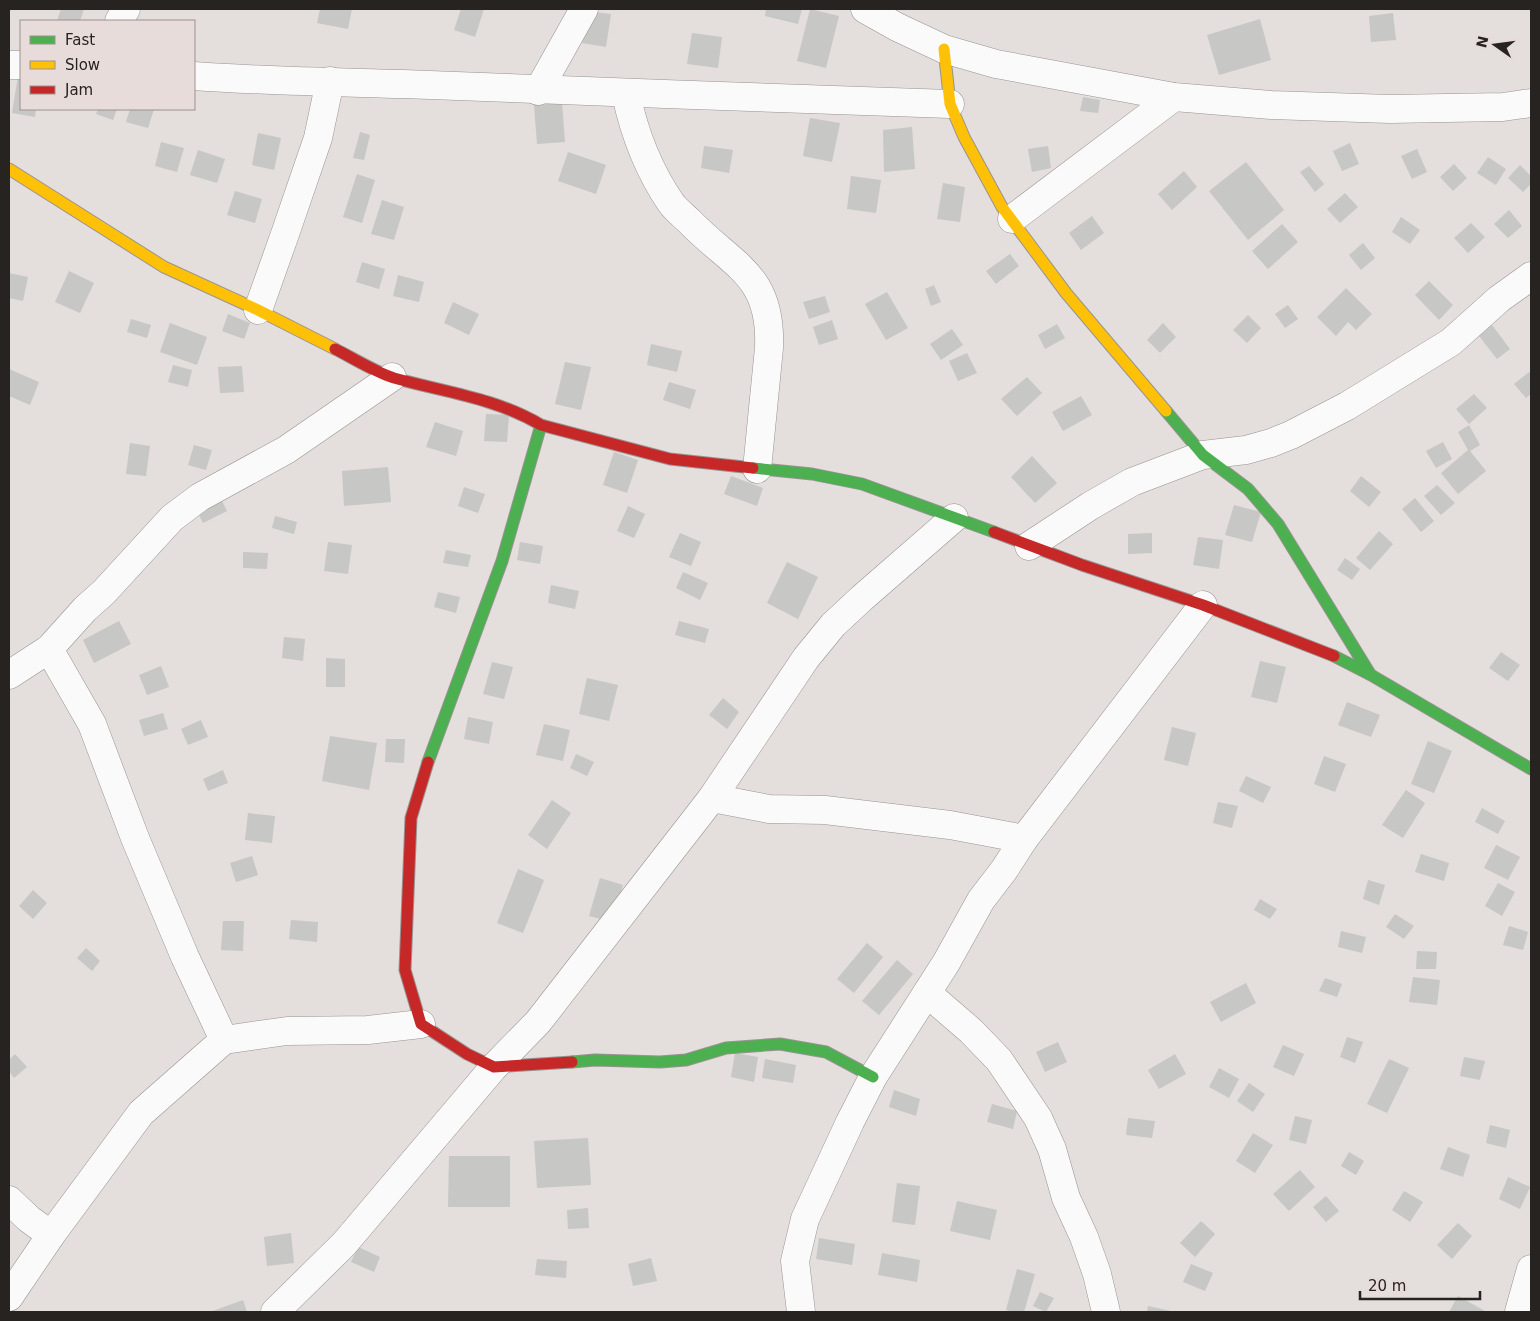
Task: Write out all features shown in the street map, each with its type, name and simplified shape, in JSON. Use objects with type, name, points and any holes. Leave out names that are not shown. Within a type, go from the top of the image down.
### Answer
[{"type":"street","points":[[120,20],[126,9]]},
{"type":"street","points":[[538,91],[584,9]]},
{"type":"street","points":[[865,9],[897,27],[944,49],[996,64],[1174,96],[1271,105],[1390,109],[1503,107],[1531,103]]},
{"type":"street","points":[[944,49],[950,104],[964,137],[1002,207],[1066,293],[1203,455],[1248,489],[1278,524],[1370,675]]},
{"type":"street","points":[[195,76],[538,91],[950,104]]},
{"type":"street","points":[[258,310],[318,138],[330,82]]},
{"type":"street","points":[[626,94],[631,117],[648,161],[672,204],[697,230],[752,279],[764,302],[770,340],[757,468]]},
{"type":"street","points":[[1012,219],[1174,96]]},
{"type":"street","points":[[9,169],[164,267],[258,310],[392,377],[485,400],[523,414],[541,425],[670,459],[812,474],[862,484],[1082,565],[1203,605],[1326,652],[1370,675],[1531,769]]},
{"type":"street","points":[[1029,546],[1090,506],[1132,482],[1203,455],[1246,450],[1291,436],[1347,406],[1451,342],[1499,299],[1531,276]]},
{"type":"street","points":[[9,675],[49,649],[172,518],[200,497],[286,450],[392,377]]},
{"type":"street","points":[[421,1024],[405,970],[411,818],[428,762],[502,561],[541,425]]},
{"type":"street","points":[[275,1312],[344,1244],[494,1067],[538,1022],[712,798],[806,658],[833,626],[862,598],[954,518]]},
{"type":"street","points":[[801,1312],[795,1261],[805,1220],[873,1077],[946,963],[981,900],[1004,870],[1024,838],[1203,605]]},
{"type":"street","points":[[49,649],[92,724],[135,838],[185,957],[224,1040]]},
{"type":"street","points":[[712,798],[769,810],[825,810],[950,825],[1024,838]]},
{"type":"street","points":[[927,994],[971,1031],[998,1060],[1038,1118],[1052,1149],[1066,1198],[1084,1237],[1097,1274],[1106,1312]]},
{"type":"street","points":[[9,1297],[51,1235],[141,1113],[224,1040],[288,1031],[368,1030],[421,1024],[467,1054],[494,1067],[595,1060],[660,1062],[686,1060],[726,1048],[780,1044],[826,1052],[873,1077]]},
{"type":"street","points":[[9,1200],[51,1235]]},
{"type":"street","points":[[1519,1312],[1531,1269]]},
{"type":"building","points":[[61,9],[84,9],[80,20],[57,20]]},
{"type":"building","points":[[320,9],[352,9],[348,29],[317,23]]},
{"type":"building","points":[[461,9],[484,9],[475,37],[454,30]]},
{"type":"building","points":[[766,9],[802,9],[798,24],[765,16]]},
{"type":"building","points":[[810,9],[839,16],[826,68],[797,61]]},
{"type":"building","points":[[586,11],[611,14],[606,47],[582,43]]},
{"type":"building","points":[[1393,13],[1396,40],[1371,42],[1369,16]]},
{"type":"building","points":[[1260,19],[1271,60],[1219,75],[1207,35]]},
{"type":"building","points":[[692,33],[722,37],[718,68],[687,64]]},
{"type":"building","points":[[18,76],[20,76],[20,110],[36,110],[35,117],[12,113]]},
{"type":"building","points":[[1083,97],[1100,100],[1098,113],[1080,111]]},
{"type":"building","points":[[562,102],[565,142],[537,144],[534,105]]},
{"type":"building","points":[[98,110],[117,110],[113,120],[96,114]]},
{"type":"building","points":[[130,110],[154,110],[148,128],[126,122]]},
{"type":"building","points":[[810,118],[840,123],[832,162],[803,156]]},
{"type":"building","points":[[912,127],[915,169],[884,172],[883,130]]},
{"type":"building","points":[[360,132],[370,135],[364,160],[353,158]]},
{"type":"building","points":[[258,133],[281,138],[274,170],[252,165]]},
{"type":"building","points":[[161,142],[184,148],[177,172],[155,166]]},
{"type":"building","points":[[1350,143],[1359,164],[1342,171],[1333,151]]},
{"type":"building","points":[[704,146],[733,150],[729,173],[701,168]]},
{"type":"building","points":[[1048,146],[1051,168],[1032,172],[1028,149]]},
{"type":"building","points":[[1417,149],[1427,172],[1412,179],[1401,156]]},
{"type":"building","points":[[198,150],[225,159],[217,183],[190,175]]},
{"type":"building","points":[[568,152],[606,165],[596,194],[558,181]]},
{"type":"building","points":[[1488,157],[1506,169],[1496,185],[1477,173]]},
{"type":"building","points":[[1246,162],[1284,210],[1248,240],[1209,191]]},
{"type":"building","points":[[1454,164],[1467,178],[1453,191],[1440,177]]},
{"type":"building","points":[[1520,165],[1531,176],[1531,184],[1523,192],[1508,178]]},
{"type":"building","points":[[1309,166],[1324,184],[1315,192],[1300,172]]},
{"type":"building","points":[[1184,171],[1197,187],[1172,210],[1158,194]]},
{"type":"building","points":[[357,174],[375,180],[362,223],[343,217]]},
{"type":"building","points":[[851,176],[881,180],[876,213],[847,209]]},
{"type":"building","points":[[943,183],[965,187],[960,222],[937,219]]},
{"type":"building","points":[[235,191],[262,199],[255,223],[227,215]]},
{"type":"building","points":[[1345,193],[1358,207],[1340,223],[1327,209]]},
{"type":"building","points":[[382,200],[404,207],[394,240],[371,234]]},
{"type":"building","points":[[1509,210],[1522,226],[1508,238],[1494,224]]},
{"type":"building","points":[[1092,216],[1104,233],[1081,250],[1069,233]]},
{"type":"building","points":[[1401,217],[1420,230],[1410,244],[1392,232]]},
{"type":"building","points":[[1471,223],[1485,237],[1468,253],[1454,238]]},
{"type":"building","points":[[1282,224],[1298,242],[1268,269],[1252,251]]},
{"type":"building","points":[[1363,243],[1375,258],[1361,270],[1349,255]]},
{"type":"building","points":[[1010,254],[1019,266],[996,284],[986,271]]},
{"type":"building","points":[[362,262],[385,269],[379,289],[356,282]]},
{"type":"building","points":[[69,271],[94,283],[80,313],[55,302]]},
{"type":"building","points":[[9,273],[28,277],[23,301],[9,298]]},
{"type":"building","points":[[398,275],[424,282],[419,302],[393,296]]},
{"type":"building","points":[[1429,281],[1453,305],[1439,320],[1415,295]]},
{"type":"building","points":[[934,285],[941,302],[931,306],[925,289]]},
{"type":"building","points":[[1346,288],[1372,314],[1356,330],[1348,322],[1336,336],[1317,317]]},
{"type":"building","points":[[887,292],[908,328],[886,340],[865,304]]},
{"type":"building","points":[[825,296],[830,312],[809,319],[803,302]]},
{"type":"building","points":[[453,302],[479,314],[469,335],[444,323]]},
{"type":"building","points":[[1288,305],[1298,319],[1285,328],[1275,314]]},
{"type":"building","points":[[228,314],[250,323],[244,339],[222,331]]},
{"type":"building","points":[[1248,315],[1261,328],[1247,343],[1233,330]]},
{"type":"building","points":[[131,319],[151,325],[147,338],[127,332]]},
{"type":"building","points":[[832,320],[838,339],[819,345],[813,327]]},
{"type":"building","points":[[170,323],[207,337],[197,365],[160,352]]},
{"type":"building","points":[[1163,323],[1176,337],[1160,353],[1147,340]]},
{"type":"building","points":[[1057,324],[1065,338],[1045,349],[1038,335]]},
{"type":"building","points":[[1492,325],[1510,349],[1497,359],[1479,336]]},
{"type":"building","points":[[952,329],[963,345],[941,360],[930,344]]},
{"type":"building","points":[[651,344],[682,351],[677,372],[647,365]]},
{"type":"building","points":[[967,353],[977,373],[958,381],[949,361]]},
{"type":"building","points":[[565,362],[591,367],[581,410],[555,404]]},
{"type":"building","points":[[173,365],[192,370],[188,387],[168,382]]},
{"type":"building","points":[[242,366],[244,392],[220,393],[218,367]]},
{"type":"building","points":[[9,369],[39,382],[30,405],[9,396]]},
{"type":"building","points":[[1529,372],[1531,374],[1531,394],[1526,398],[1514,384]]},
{"type":"building","points":[[1027,377],[1042,393],[1017,416],[1001,399]]},
{"type":"building","points":[[669,382],[696,390],[690,409],[663,400]]},
{"type":"building","points":[[1474,394],[1487,408],[1469,424],[1456,409]]},
{"type":"building","points":[[1081,396],[1092,415],[1063,431],[1052,412]]},
{"type":"building","points":[[486,414],[509,415],[507,442],[484,441]]},
{"type":"building","points":[[435,422],[463,431],[456,456],[426,447]]},
{"type":"building","points":[[1469,425],[1480,445],[1470,451],[1486,471],[1458,494],[1441,473],[1468,450],[1458,432]]},
{"type":"building","points":[[1443,442],[1452,459],[1436,468],[1426,451]]},
{"type":"building","points":[[130,443],[150,446],[146,476],[126,474]]},
{"type":"building","points":[[194,445],[212,450],[206,470],[188,465]]},
{"type":"building","points":[[614,452],[638,460],[627,493],[603,485]]},
{"type":"building","points":[[1032,456],[1057,483],[1035,503],[1011,477]]},
{"type":"building","points":[[388,467],[391,502],[344,506],[342,471]]},
{"type":"building","points":[[731,476],[763,488],[757,506],[724,494]]},
{"type":"building","points":[[1361,476],[1381,492],[1369,507],[1350,491]]},
{"type":"building","points":[[1437,485],[1455,503],[1441,515],[1424,496]]},
{"type":"building","points":[[464,487],[485,494],[478,513],[458,506]]},
{"type":"building","points":[[1415,498],[1434,521],[1421,532],[1402,509]]},
{"type":"building","points":[[221,499],[227,511],[203,523],[197,511]]},
{"type":"building","points":[[1234,505],[1261,512],[1252,542],[1225,535]]},
{"type":"building","points":[[628,506],[645,514],[634,538],[617,531]]},
{"type":"building","points":[[275,516],[297,522],[294,534],[272,528]]},
{"type":"building","points":[[1379,531],[1393,544],[1370,570],[1356,558]]},
{"type":"building","points":[[680,533],[701,542],[691,566],[669,557]]},
{"type":"building","points":[[1152,533],[1152,553],[1128,554],[1128,534]]},
{"type":"building","points":[[1198,537],[1223,540],[1219,569],[1193,565]]},
{"type":"building","points":[[328,542],[352,545],[348,574],[324,571]]},
{"type":"building","points":[[520,542],[543,546],[540,564],[517,560]]},
{"type":"building","points":[[446,550],[471,555],[468,567],[443,563]]},
{"type":"building","points":[[243,552],[268,553],[267,569],[243,568]]},
{"type":"building","points":[[1345,558],[1360,569],[1352,580],[1337,570]]},
{"type":"building","points":[[787,562],[818,577],[798,619],[767,603]]},
{"type":"building","points":[[683,572],[708,583],[700,600],[676,588]]},
{"type":"building","points":[[551,585],[579,591],[575,609],[548,603]]},
{"type":"building","points":[[438,592],[460,597],[456,613],[434,607]]},
{"type":"building","points":[[119,621],[131,644],[94,663],[83,640]]},
{"type":"building","points":[[679,621],[709,629],[705,643],[675,635]]},
{"type":"building","points":[[284,637],[305,639],[303,661],[282,658]]},
{"type":"building","points":[[1501,652],[1520,665],[1508,681],[1489,668]]},
{"type":"building","points":[[326,658],[345,659],[345,687],[326,687]]},
{"type":"building","points":[[1260,661],[1286,667],[1277,703],[1251,697]]},
{"type":"building","points":[[492,662],[513,667],[504,699],[483,694]]},
{"type":"building","points":[[161,666],[169,687],[147,695],[139,675]]},
{"type":"building","points":[[587,678],[618,685],[609,721],[579,714]]},
{"type":"building","points":[[723,698],[739,712],[727,729],[709,715]]},
{"type":"building","points":[[1347,702],[1380,715],[1371,737],[1338,725]]},
{"type":"building","points":[[163,713],[168,729],[144,736],[139,720]]},
{"type":"building","points":[[468,717],[493,722],[489,744],[464,739]]},
{"type":"building","points":[[201,720],[208,737],[188,745],[181,729]]},
{"type":"building","points":[[544,724],[570,730],[563,761],[536,755]]},
{"type":"building","points":[[1172,727],[1196,733],[1188,766],[1164,760]]},
{"type":"building","points":[[330,736],[377,743],[369,790],[322,781]]},
{"type":"building","points":[[386,739],[405,739],[404,763],[385,762]]},
{"type":"building","points":[[1428,741],[1452,751],[1434,793],[1411,784]]},
{"type":"building","points":[[576,754],[594,762],[587,776],[570,768]]},
{"type":"building","points":[[1324,756],[1346,764],[1335,792],[1314,784]]},
{"type":"building","points":[[223,770],[228,783],[208,791],[203,779]]},
{"type":"building","points":[[1246,776],[1271,787],[1263,803],[1239,791]]},
{"type":"building","points":[[1406,790],[1425,803],[1403,838],[1382,825]]},
{"type":"building","points":[[552,800],[571,813],[547,849],[528,835]]},
{"type":"building","points":[[1218,802],[1238,806],[1232,828],[1213,823]]},
{"type":"building","points":[[1482,808],[1505,821],[1498,834],[1475,822]]},
{"type":"building","points":[[248,813],[275,816],[272,843],[245,840]]},
{"type":"building","points":[[1496,845],[1520,857],[1508,880],[1484,868]]},
{"type":"building","points":[[1421,854],[1449,863],[1444,881],[1415,872]]},
{"type":"building","points":[[252,856],[258,875],[236,882],[230,863]]},
{"type":"building","points":[[518,869],[544,880],[523,933],[497,923]]},
{"type":"building","points":[[600,878],[623,885],[612,922],[589,916]]},
{"type":"building","points":[[1368,880],[1385,885],[1379,905],[1363,899]]},
{"type":"building","points":[[1498,883],[1515,892],[1502,916],[1485,906]]},
{"type":"building","points":[[33,890],[47,903],[33,919],[19,906]]},
{"type":"building","points":[[1260,899],[1277,909],[1270,919],[1254,910]]},
{"type":"building","points":[[1395,914],[1414,926],[1404,939],[1386,927]]},
{"type":"building","points":[[291,920],[318,922],[317,942],[289,939]]},
{"type":"building","points":[[223,921],[244,921],[243,951],[221,950]]},
{"type":"building","points":[[1509,926],[1528,932],[1523,950],[1503,945]]},
{"type":"building","points":[[1341,931],[1366,937],[1362,953],[1338,947]]},
{"type":"building","points":[[867,943],[883,957],[854,993],[837,979]]},
{"type":"building","points":[[86,948],[100,961],[92,971],[77,958]]},
{"type":"building","points":[[1417,951],[1437,952],[1436,969],[1416,969]]},
{"type":"building","points":[[897,960],[913,974],[879,1015],[862,1001]]},
{"type":"building","points":[[1413,977],[1440,980],[1437,1005],[1409,1002]]},
{"type":"building","points":[[1325,978],[1342,984],[1337,997],[1319,991]]},
{"type":"building","points":[[1246,983],[1256,1003],[1221,1022],[1210,1002]]},
{"type":"building","points":[[1347,1037],[1363,1042],[1355,1063],[1340,1057]]},
{"type":"building","points":[[1058,1042],[1067,1062],[1045,1072],[1036,1052]]},
{"type":"building","points":[[1283,1045],[1304,1054],[1294,1076],[1273,1067]]},
{"type":"building","points":[[735,1053],[758,1057],[754,1082],[731,1077]]},
{"type":"building","points":[[15,1054],[27,1067],[14,1078],[9,1071],[9,1060]]},
{"type":"building","points":[[1175,1054],[1186,1074],[1159,1089],[1148,1070]]},
{"type":"building","points":[[1464,1057],[1485,1061],[1480,1080],[1460,1076]]},
{"type":"building","points":[[765,1059],[796,1065],[793,1083],[762,1078]]},
{"type":"building","points":[[1389,1059],[1409,1068],[1387,1113],[1367,1104]]},
{"type":"building","points":[[1219,1068],[1239,1079],[1229,1098],[1209,1087]]},
{"type":"building","points":[[1249,1083],[1265,1094],[1253,1112],[1237,1101]]},
{"type":"building","points":[[894,1090],[920,1099],[916,1116],[889,1107]]},
{"type":"building","points":[[992,1104],[1017,1111],[1013,1129],[987,1122]]},
{"type":"building","points":[[1295,1116],[1312,1120],[1306,1144],[1289,1140]]},
{"type":"building","points":[[1128,1118],[1155,1121],[1152,1138],[1126,1135]]},
{"type":"building","points":[[1490,1125],[1510,1130],[1506,1148],[1486,1143]]},
{"type":"building","points":[[1253,1133],[1273,1145],[1255,1173],[1236,1161]]},
{"type":"building","points":[[588,1138],[591,1185],[537,1188],[534,1141]]},
{"type":"building","points":[[1448,1147],[1470,1155],[1463,1177],[1440,1169]]},
{"type":"building","points":[[1349,1152],[1364,1161],[1356,1175],[1341,1166]]},
{"type":"building","points":[[449,1156],[510,1156],[510,1207],[448,1207]]},
{"type":"building","points":[[1300,1170],[1315,1187],[1289,1211],[1273,1194]]},
{"type":"building","points":[[1508,1177],[1530,1187],[1520,1209],[1499,1199]]},
{"type":"building","points":[[897,1183],[920,1186],[915,1225],[892,1222]]},
{"type":"building","points":[[1404,1191],[1423,1202],[1410,1222],[1392,1210]]},
{"type":"building","points":[[1326,1196],[1339,1211],[1326,1222],[1313,1207]]},
{"type":"building","points":[[957,1201],[997,1210],[990,1240],[950,1231]]},
{"type":"building","points":[[588,1208],[589,1228],[568,1229],[567,1210]]},
{"type":"building","points":[[1201,1221],[1215,1234],[1195,1257],[1180,1243]]},
{"type":"building","points":[[1458,1223],[1472,1236],[1452,1259],[1437,1245]]},
{"type":"building","points":[[291,1233],[294,1263],[267,1266],[264,1237]]},
{"type":"building","points":[[819,1238],[855,1244],[852,1265],[816,1259]]},
{"type":"building","points":[[358,1247],[380,1257],[374,1272],[351,1262]]},
{"type":"building","points":[[882,1253],[920,1260],[917,1282],[878,1275]]},
{"type":"building","points":[[651,1258],[657,1281],[633,1286],[628,1264]]},
{"type":"building","points":[[537,1259],[567,1261],[566,1278],[535,1275]]},
{"type":"building","points":[[1191,1264],[1213,1273],[1205,1291],[1183,1282]]},
{"type":"building","points":[[1017,1269],[1035,1274],[1024,1312],[1006,1310]]},
{"type":"building","points":[[1040,1292],[1054,1298],[1046,1312],[1033,1306]]},
{"type":"building","points":[[1458,1296],[1485,1311],[1449,1312]]},
{"type":"building","points":[[243,1300],[247,1312],[210,1312]]},
{"type":"building","points":[[1148,1306],[1171,1311],[1171,1312],[1147,1312]]},
{"type":"traffic: fast","points":[[1166,411],[1203,455],[1248,489],[1278,524],[1370,674]]},
{"type":"traffic: fast","points":[[428,762],[502,561],[541,425]]},
{"type":"traffic: fast","points":[[753,468],[812,474],[862,484],[994,532]]},
{"type":"traffic: fast","points":[[1334,656],[1371,675],[1531,769]]},
{"type":"traffic: fast","points":[[572,1062],[595,1060],[660,1062],[686,1060],[726,1048],[780,1044],[826,1052],[873,1077]]},
{"type":"traffic: slow","points":[[944,49],[950,104],[964,137],[1002,207],[1066,293],[1166,411]]},
{"type":"traffic: slow","points":[[9,169],[164,267],[258,310],[335,349]]},
{"type":"traffic: jam","points":[[335,349],[372,369],[394,378],[488,402],[506,408],[541,425],[670,459],[753,468]]},
{"type":"traffic: jam","points":[[994,532],[1082,565],[1203,605],[1334,656]]},
{"type":"traffic: jam","points":[[428,762],[411,818],[405,970],[421,1024],[467,1054],[494,1067],[572,1062]]}]
